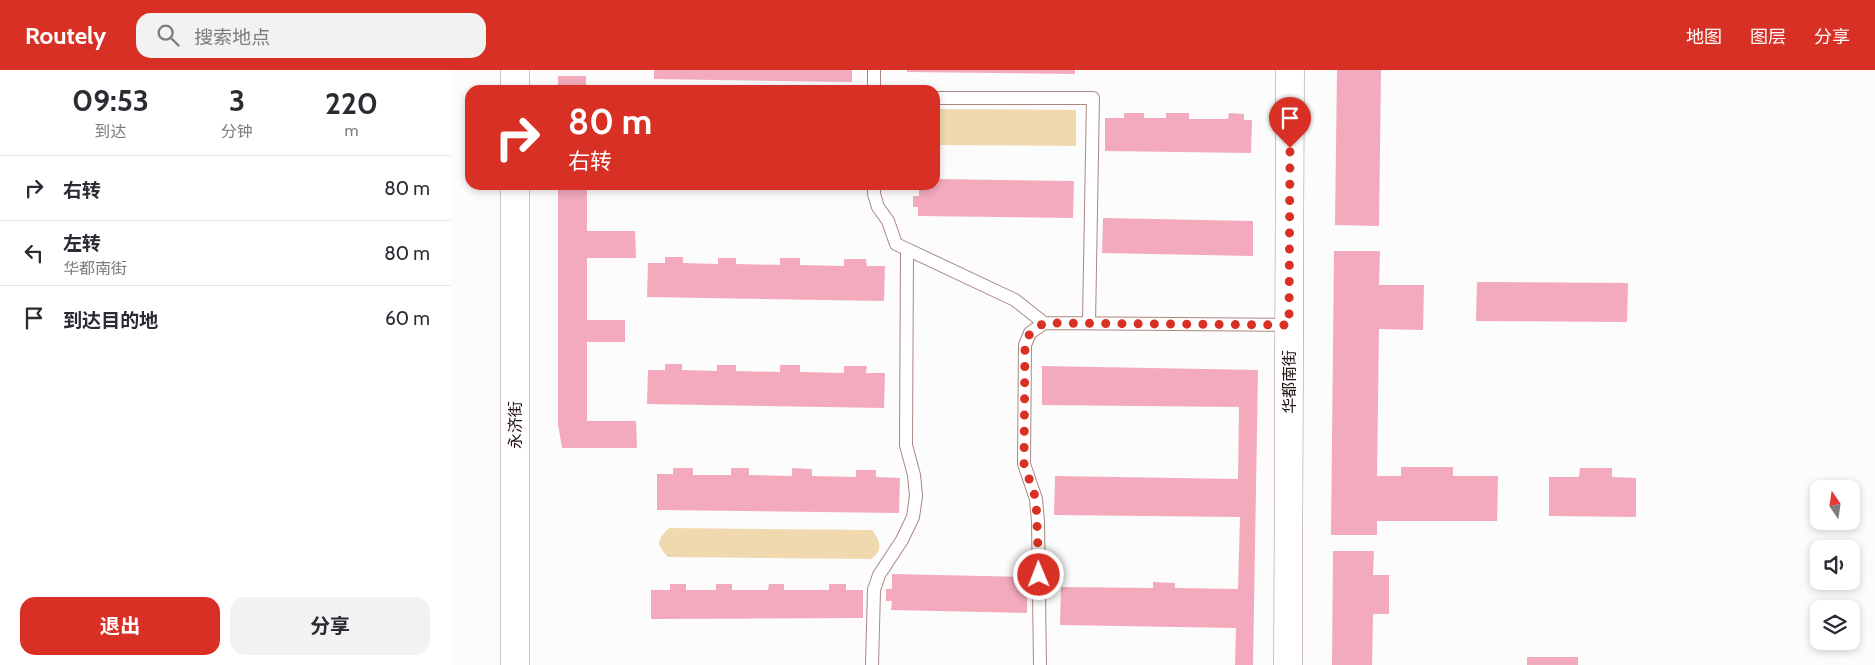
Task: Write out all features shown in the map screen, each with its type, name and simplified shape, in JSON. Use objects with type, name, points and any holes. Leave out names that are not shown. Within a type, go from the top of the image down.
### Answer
[{"type":"street","points":[[515,70],[515,85]]},
{"type":"street","name":"华都南街","points":[[1288,665],[1290,70]]},
{"type":"street","name":"永济街","points":[[515,190],[515,665]]},
{"type":"lane","points":[[874,70],[874,85]]},
{"type":"lane","points":[[940,98],[1093,98],[1089,323]]},
{"type":"lane","points":[[874,190],[878,207],[888,221],[896,244],[1015,300],[1044,323]]},
{"type":"lane","points":[[872,665],[874,590],[879,575],[898,547],[913,517],[916,496],[914,474],[906,445],[907,250]]},
{"type":"lane","points":[[1040,665],[1038,521],[1036,499],[1024,464],[1025,345],[1030,333],[1044,323],[1289,325]]},
{"type":"shaded area","points":[[940,109],[1076,110],[1076,146],[940,145]]},
{"type":"shaded area","points":[[669,528],[872,530],[879,541],[879,549],[871,559],[668,557],[661,549],[659,542]]},
{"type":"building","points":[[654,70],[852,70],[852,82],[654,79]]},
{"type":"building","points":[[907,70],[1075,70],[1075,74],[907,72]]},
{"type":"building","points":[[1337,70],[1381,70],[1379,226],[1335,225]]},
{"type":"building","points":[[558,76],[586,76],[586,85],[558,85]]},
{"type":"building","points":[[1124,113],[1144,113],[1144,118],[1166,118],[1166,113],[1189,113],[1189,119],[1228,119],[1229,113],[1244,114],[1244,120],[1252,120],[1251,153],[1105,151],[1105,118],[1124,118]]},
{"type":"building","points":[[940,179],[1074,181],[1073,218],[918,216],[918,207],[913,207],[913,196],[919,196],[919,190],[940,190]]},
{"type":"building","points":[[558,190],[587,190],[587,231],[635,231],[636,258],[587,258],[587,320],[625,320],[625,342],[587,342],[587,421],[636,421],[637,448],[562,448],[558,424]]},
{"type":"building","points":[[1103,218],[1253,221],[1253,256],[1102,253]]},
{"type":"building","points":[[1334,251],[1380,251],[1379,285],[1424,285],[1423,330],[1379,329],[1377,476],[1401,476],[1401,467],[1453,467],[1453,476],[1498,476],[1497,521],[1377,521],[1377,535],[1331,535]]},
{"type":"building","points":[[665,257],[683,257],[683,263],[718,264],[718,258],[736,258],[736,264],[780,265],[780,258],[800,258],[800,265],[844,266],[844,259],[866,259],[867,266],[885,266],[884,301],[647,297],[648,263],[665,263]]},
{"type":"building","points":[[1477,282],[1628,283],[1627,322],[1476,321]]},
{"type":"building","points":[[665,364],[682,364],[682,370],[717,371],[717,365],[736,365],[736,371],[780,372],[780,365],[800,365],[800,372],[844,373],[844,366],[867,366],[866,373],[885,373],[884,408],[647,404],[648,370],[665,370]]},
{"type":"building","points":[[1042,366],[1258,370],[1253,665],[1235,665],[1236,628],[1060,625],[1061,587],[1153,588],[1153,582],[1175,583],[1175,588],[1238,589],[1240,517],[1054,515],[1055,476],[1238,479],[1239,407],[1042,405]]},
{"type":"building","points":[[673,468],[693,468],[693,475],[731,475],[731,468],[749,468],[749,475],[792,476],[792,468],[812,469],[812,476],[856,477],[856,470],[876,470],[876,477],[900,478],[899,513],[657,510],[657,474],[673,474]]},
{"type":"building","points":[[1580,468],[1612,468],[1612,477],[1636,478],[1636,517],[1549,516],[1549,477],[1579,477]]},
{"type":"building","points":[[1333,551],[1374,551],[1373,575],[1389,575],[1389,614],[1373,614],[1372,665],[1332,665]]},
{"type":"building","points":[[892,574],[1027,577],[1027,613],[891,610],[892,601],[886,601],[886,589],[892,589]]},
{"type":"building","points":[[670,584],[686,584],[686,590],[716,590],[716,584],[732,584],[732,590],[768,590],[769,584],[784,584],[784,590],[829,590],[829,584],[846,584],[846,590],[863,590],[863,618],[651,619],[651,590],[670,590]]},
{"type":"building","points":[[1527,657],[1578,657],[1578,665],[1527,665]]},
{"type":"route","points":[[1039,575],[1036,499],[1024,464],[1025,345],[1030,333],[1044,323],[1289,325],[1290,148]]}]
